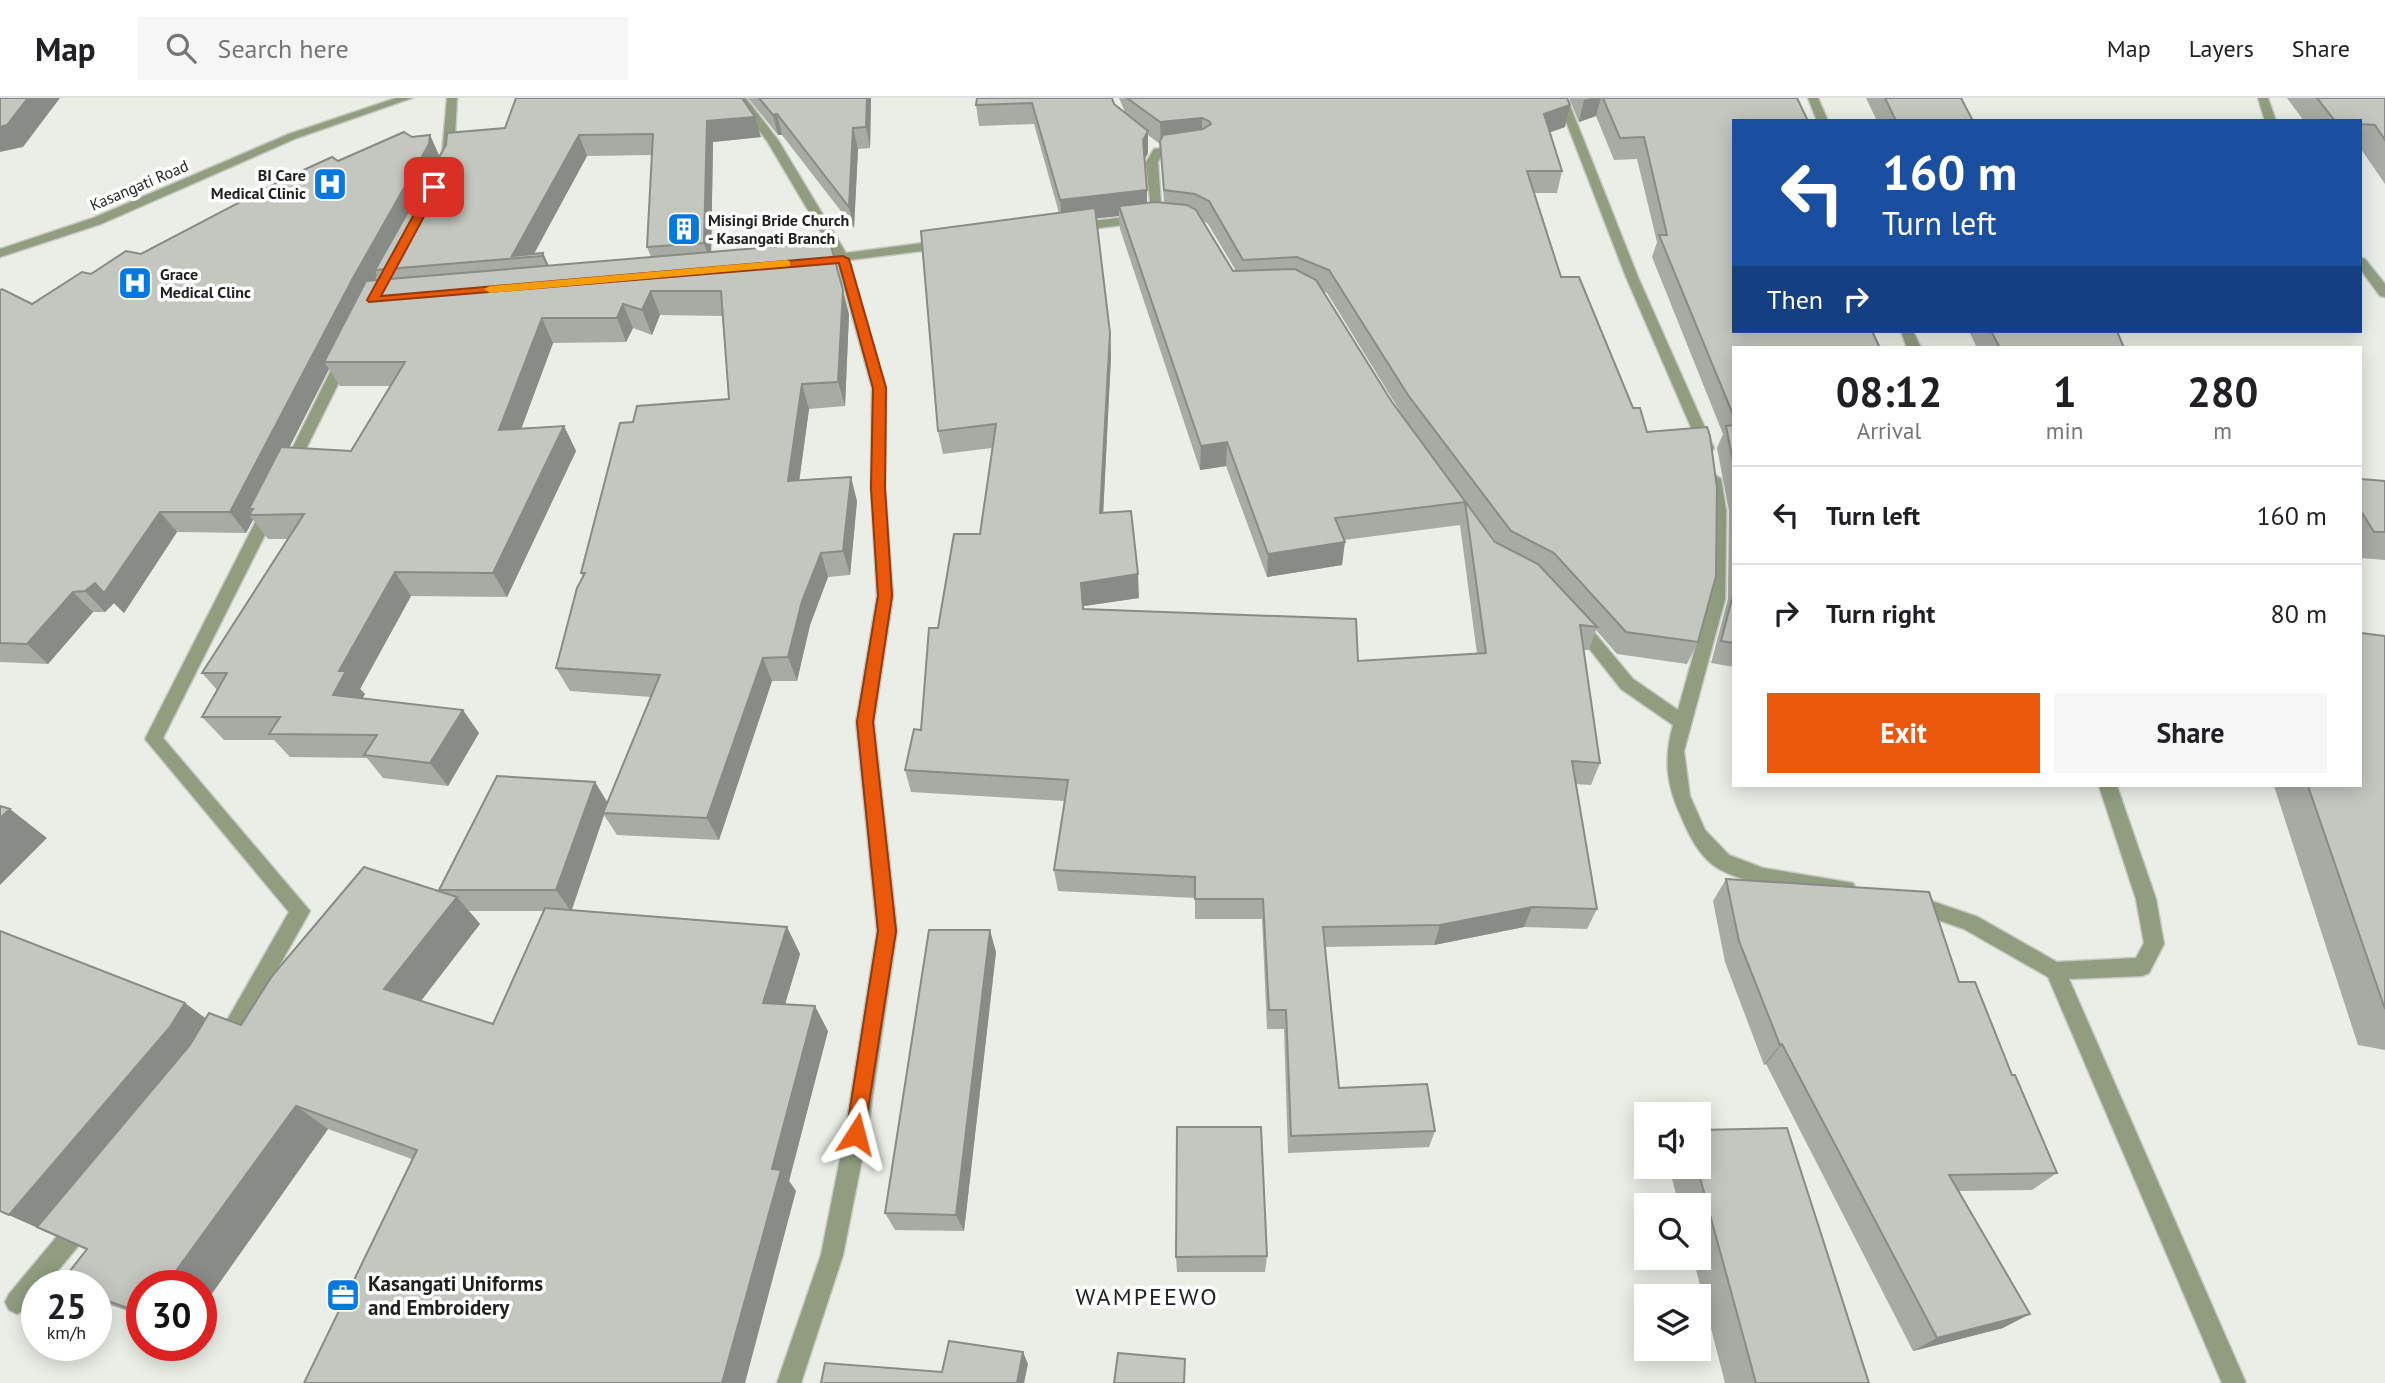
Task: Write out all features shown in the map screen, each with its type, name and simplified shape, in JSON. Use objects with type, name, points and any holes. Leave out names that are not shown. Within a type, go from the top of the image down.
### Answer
[{"type":"street","name":"Kasangati Road","points":[[0,253],[97,221],[293,136],[407,98]]},
{"type":"street","points":[[440,177],[447,165],[452,98]]},
{"type":"street","points":[[740,98],[772,140],[843,259],[879,388],[878,488],[885,596],[865,722],[887,931],[856,1134],[832,1255],[789,1383]]},
{"type":"street","points":[[1562,98],[1632,277],[1711,458],[1718,511],[1717,599],[1675,751],[1681,796],[1698,835],[1722,860],[1763,876],[1859,891]]},
{"type":"street","points":[[1813,98],[1822,119]]},
{"type":"street","points":[[2263,98],[2270,119]]},
{"type":"street","points":[[1062,229],[1161,218],[1152,162],[1154,148],[1202,145]]},
{"type":"street","points":[[795,262],[843,259],[962,241]]},
{"type":"street","points":[[2362,263],[2385,293]]},
{"type":"street","points":[[215,1061],[300,911],[154,739],[355,336]]},
{"type":"street","points":[[1565,609],[1627,684],[1683,723]]},
{"type":"street","points":[[1899,897],[1971,923],[2055,971],[2142,967],[2154,944],[2146,899],[2108,787]]},
{"type":"street","points":[[2055,971],[2234,1383]]},
{"type":"street","points":[[17,1302],[95,1208]]},
{"type":"building","points":[[0,98],[28,98],[7,125],[0,127]]},
{"type":"building","points":[[516,98],[742,98],[755,117],[707,121],[704,243],[647,247],[653,134],[579,135],[512,256],[543,253],[542,256],[375,270],[446,145],[447,133],[505,128]]},
{"type":"building","points":[[759,98],[867,98],[866,127],[853,128],[849,207],[777,114],[773,115]]},
{"type":"building","points":[[977,98],[1112,98],[1114,104],[1148,131],[1143,140],[1147,190],[1060,200],[1032,103],[976,105]]},
{"type":"building","points":[[1127,98],[1567,98],[1570,105],[1544,114],[1562,171],[1527,171],[1561,277],[1579,277],[1633,408],[1640,408],[1647,432],[1707,427],[1710,436],[1717,488],[1716,576],[1698,642],[1626,632],[1554,553],[1511,531],[1408,395],[1329,270],[1297,257],[1243,260],[1209,201],[1195,194],[1164,190],[1160,141],[1163,135],[1203,129],[1211,124],[1209,121],[1202,118],[1160,122]]},
{"type":"building","points":[[1603,98],[1797,98],[1807,119],[1732,119],[1732,333],[1873,333],[1879,346],[1732,346],[1732,412],[1659,235],[1667,235],[1644,137],[1620,138]]},
{"type":"building","points":[[1885,98],[1961,98],[1972,119],[1895,119]]},
{"type":"building","points":[[2317,98],[2385,98],[2385,140],[2375,125],[2362,124],[2362,119],[2333,119]]},
{"type":"building","points":[[404,132],[412,137],[430,135],[429,144],[353,278],[230,512],[160,512],[104,593],[95,583],[85,591],[73,592],[27,644],[0,643],[0,290],[32,304],[82,272],[91,274],[126,251],[141,254],[284,179],[332,157],[338,161]]},
{"type":"building","points":[[1155,202],[1187,205],[1196,210],[1233,271],[1295,269],[1316,280],[1392,402],[1495,542],[1538,564],[1597,627],[1580,625],[1600,763],[1572,761],[1597,909],[1532,907],[1440,925],[1323,927],[1339,1088],[1427,1084],[1435,1131],[1291,1136],[1286,1010],[1269,1010],[1263,899],[1195,899],[1195,877],[1054,870],[1068,780],[905,770],[914,729],[921,730],[929,628],[938,628],[954,534],[980,534],[996,424],[938,431],[921,231],[1095,208],[1110,333],[1100,513],[1131,511],[1138,574],[1081,583],[1083,609],[1356,619],[1358,661],[1486,653],[1465,502],[1335,518],[1345,542],[1268,554],[1227,442],[1201,446],[1119,206]]},
{"type":"building","points":[[830,242],[843,290],[838,382],[802,384],[788,481],[851,477],[843,551],[821,553],[802,601],[788,657],[763,658],[707,818],[603,813],[660,675],[556,668],[577,588],[585,573],[581,573],[620,423],[633,422],[637,406],[729,399],[721,291],[651,291],[642,310],[623,304],[617,318],[542,318],[499,430],[564,426],[493,573],[395,572],[339,671],[346,671],[333,695],[463,710],[430,763],[364,755],[377,735],[269,734],[280,717],[202,717],[227,673],[202,673],[304,514],[249,515],[253,509],[249,509],[281,447],[351,451],[405,362],[324,362],[366,281]]},
{"type":"building","points":[[1992,333],[2118,333],[2123,346],[1999,346]]},
{"type":"building","points":[[1732,425],[1732,457],[1726,426]]},
{"type":"building","points":[[2362,479],[2385,481],[2385,532],[2374,532],[2362,513]]},
{"type":"building","points":[[1732,599],[1732,643],[1721,641]]},
{"type":"building","points":[[2362,633],[2385,636],[2385,1009],[2308,787],[2362,787]]},
{"type":"building","points":[[497,776],[595,782],[556,890],[439,890]]},
{"type":"building","points":[[0,806],[10,809],[0,818]]},
{"type":"building","points":[[364,867],[457,897],[384,989],[493,1024],[545,908],[787,927],[763,1003],[815,1006],[772,1169],[781,1170],[722,1383],[304,1383],[417,1150],[296,1106],[177,1270],[126,1270],[126,1307],[112,1303],[112,1270],[71,1270],[87,1249],[37,1227],[190,1045],[209,1013],[241,1025],[272,976]]},
{"type":"building","points":[[1726,879],[1929,892],[1959,982],[1975,982],[2012,1075],[2015,1075],[2057,1173],[1949,1175],[2030,1314],[1937,1338],[1782,1044],[1780,1045],[1739,941]]},
{"type":"building","points":[[929,930],[990,930],[956,1215],[885,1213]]},
{"type":"building","points":[[0,931],[185,1003],[170,1027],[9,1215],[0,1211]]},
{"type":"building","points":[[1177,1127],[1261,1127],[1267,1256],[1176,1257]]},
{"type":"building","points":[[1787,1128],[1869,1383],[1756,1383],[1711,1218],[1711,1193],[1704,1193],[1700,1179],[1711,1179],[1711,1130]]},
{"type":"building","points":[[949,1341],[1023,1352],[1017,1383],[821,1383],[825,1363],[942,1372]]},
{"type":"building","points":[[1118,1353],[1185,1359],[1184,1383],[1114,1383]]},
{"type":"slow traffic","points":[[490,289],[786,263]]},
{"type":"place","name":"BI Care Medical Clinic","points":[[330,184]]},
{"type":"place","name":"Misingi Bride Church - Kasangati Branch","points":[[684,229]]},
{"type":"place","name":"Grace Medical Clinc","points":[[135,283]]},
{"type":"place","name":"Kasangati Uniforms and Embroidery","points":[[343,1295]]},
{"type":"district","name":"WAMPEEWO","points":[[1147,1296]]},
{"type":"route","points":[[434,187],[373,300],[843,259],[879,388],[878,488],[885,596],[865,722],[887,931],[856,1134]]}]
